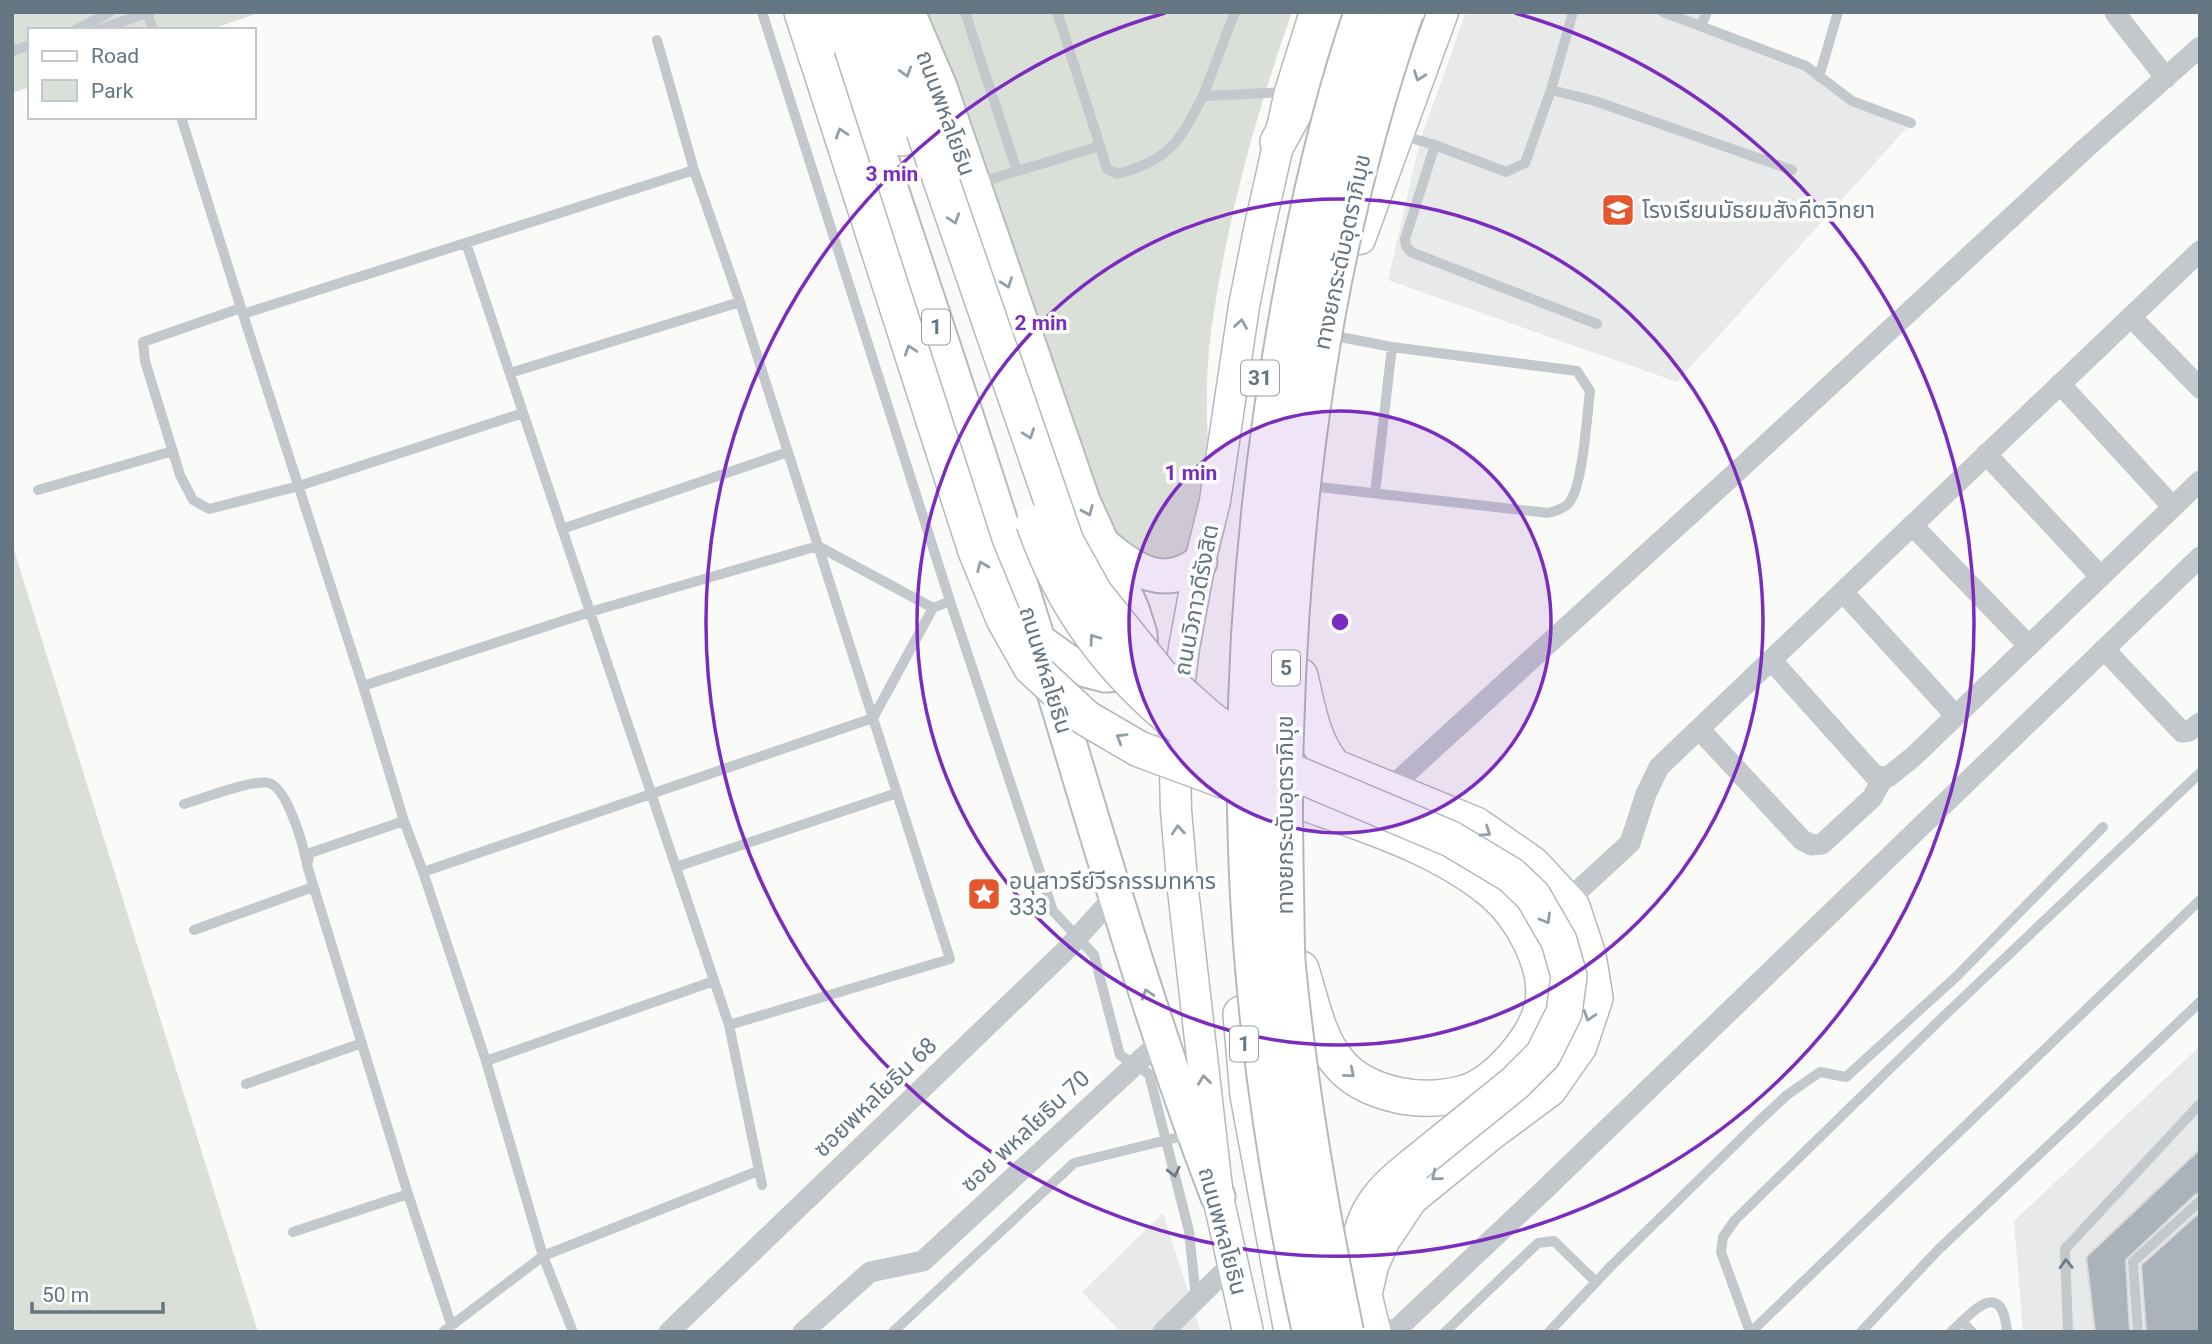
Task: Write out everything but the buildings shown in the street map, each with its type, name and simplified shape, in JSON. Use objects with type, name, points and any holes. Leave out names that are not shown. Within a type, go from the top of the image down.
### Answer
[{"type":"highway","points":[[802,12],[976,551],[1004,619],[1031,667],[1086,718],[1139,749],[1223,780],[1300,801],[1439,856],[1493,892],[1516,916],[1534,947],[1542,980],[1543,1002],[1535,1027],[1504,1067],[1466,1092],[1430,1099],[1405,1097],[1379,1091],[1358,1080],[1339,1064],[1326,1046],[1301,969]]},
{"type":"highway","points":[[855,12],[913,135],[1066,542],[1095,594],[1160,675],[1210,719],[1273,764],[1451,839],[1511,875],[1533,896],[1559,941],[1569,976],[1564,1013],[1543,1055],[1515,1083],[1384,1190],[1364,1220],[1358,1254],[1373,1332]]},
{"type":"highway","points":[[888,12],[913,135],[1041,544],[1067,598],[1096,642],[1130,681],[1166,715],[1213,752],[1300,801]]},
{"type":"highway","name":"ทางยกระดับอุตราภิมุข","points":[[1344,1332],[1330,1266],[1308,1130],[1286,964],[1282,804],[1286,646],[1315,381],[1335,271],[1369,126],[1404,12]]},
{"type":"highway","points":[[1353,1332],[1336,1268],[1309,1074],[1301,969],[1294,787],[1300,676],[1319,487],[1340,337],[1396,73],[1418,12]]},
{"type":"highway","points":[[1278,142],[1343,14]]},
{"type":"highway","name":"ทางยกระดับอุตราภิมุข","points":[[1312,1332],[1276,1149],[1259,1016],[1250,900],[1247,759],[1262,499],[1280,368],[1308,220],[1329,132],[1343,14]]},
{"type":"highway","name":"ถนนวิภาวดีรังสิต","points":[[1230,752],[1247,476],[1266,340],[1343,14]]},
{"type":"highway","points":[[1300,676],[1314,734],[1322,752],[1334,767],[1476,825],[1532,864],[1573,907],[1588,955],[1595,998],[1579,1046],[1549,1089],[1410,1198],[1382,1240],[1371,1264],[1364,1294]]},
{"type":"highway","name":"ถนนพหลโยธิน","points":[[1230,752],[1232,915],[1248,1095],[1292,1332]]},
{"type":"main road","name":"ถนนพหลโยธิน","points":[[832,12],[1039,641],[1114,897],[1162,1040],[1180,1136],[1218,1197],[1248,1332]]},
{"type":"main road","name":"ถนนพหลโยธิน","points":[[908,12],[940,87],[972,185],[1062,433],[1083,501],[1102,543],[1135,569],[1154,575],[1172,577],[1187,573],[1199,562]]},
{"type":"main road","points":[[1360,239],[1443,12]]},
{"type":"main road","name":"ถนนวิภาวดีรังสิต","points":[[1218,1197],[1193,987],[1176,811],[1174,729],[1184,648],[1199,562],[1215,501],[1244,306],[1278,142],[1290,92],[1343,14]]},
{"type":"main road","points":[[1039,641],[1067,661],[1105,675],[1119,674],[1135,665],[1141,654],[1140,634],[1122,584],[1102,543]]},
{"type":"street","points":[[2115,13],[2166,78]]},
{"type":"street","points":[[1388,790],[2086,148],[2200,47]]},
{"type":"street","points":[[1567,901],[1630,843],[1646,794],[1659,767],[2200,251]]},
{"type":"street","points":[[2130,317],[2200,388]]},
{"type":"street","points":[[2060,384],[2172,506]]},
{"type":"street","points":[[1986,454],[2100,576]]},
{"type":"street","points":[[1772,661],[1875,776],[1882,778],[1894,774],[2200,481]]},
{"type":"street","points":[[1912,525],[2029,646]]},
{"type":"street","points":[[1389,1332],[1399,1327],[1552,1182],[2200,558]]},
{"type":"street","points":[[1843,592],[1956,716]]},
{"type":"street","points":[[2104,649],[2182,732],[2189,731],[2200,723]]},
{"type":"street","points":[[1699,729],[1802,840],[1812,845],[1822,844],[1872,798],[1882,778]]},
{"type":"street","name":"ซอยพหลโยธิน 68","points":[[669,1332],[1078,937],[1114,897]]},
{"type":"street","name":"ซอย พหลโยธิน 70","points":[[803,1332],[864,1275],[881,1268],[923,1261],[1162,1040]]},
{"type":"street","points":[[1163,1332],[1233,1263]]},
{"type":"lane","points":[[80,28],[110,12]]},
{"type":"lane","points":[[762,12],[1052,911],[1094,955],[1120,1055],[1149,1074],[1180,1136],[1196,1300]]},
{"type":"lane","points":[[965,12],[1017,171]]},
{"type":"lane","points":[[1056,12],[1107,169],[1117,174],[1143,167],[1169,151],[1185,131],[1203,96],[1235,12]]},
{"type":"lane","points":[[1398,134],[1506,172],[1517,169],[1525,163],[1551,90],[1573,12]]},
{"type":"lane","points":[[1663,12],[1806,66],[1852,101],[1911,123]]},
{"type":"lane","points":[[1701,26],[1707,12]]},
{"type":"lane","points":[[1819,77],[1838,12]]},
{"type":"lane","points":[[104,28],[149,13]]},
{"type":"lane","points":[[657,40],[694,170],[740,302],[950,960],[729,1025]]},
{"type":"lane","points":[[1551,90],[1595,101],[1792,170]]},
{"type":"lane","points":[[1203,96],[1290,92]]},
{"type":"lane","points":[[182,119],[404,821],[486,1061],[543,1256],[573,1332]]},
{"type":"lane","points":[[1435,145],[1405,239],[1411,252],[1597,324]]},
{"type":"lane","points":[[972,185],[1100,146]]},
{"type":"lane","points":[[523,413],[299,486],[209,509],[193,500],[180,475],[145,362],[143,342],[694,170]]},
{"type":"lane","points":[[466,243],[729,1025],[762,1185]]},
{"type":"lane","points":[[510,373],[740,302]]},
{"type":"lane","points":[[1319,487],[1548,513],[1570,503],[1577,487],[1590,391],[1577,371],[1392,347],[1340,337]]},
{"type":"lane","points":[[1375,494],[1392,347]]},
{"type":"lane","points":[[38,490],[173,451]]},
{"type":"lane","points":[[562,530],[788,452]]},
{"type":"lane","points":[[363,686],[590,612],[818,546],[933,608]]},
{"type":"lane","points":[[423,872],[873,718],[933,608],[950,601]]},
{"type":"lane","points":[[2200,773],[1945,1015],[1735,1220],[1723,1237],[1721,1252],[1750,1332],[2200,900]]},
{"type":"lane","points":[[184,804],[253,784],[270,783],[278,790],[301,836],[313,887],[447,1328],[543,1256],[758,1171]]},
{"type":"lane","points":[[676,867],[897,793]]},
{"type":"lane","points":[[307,865],[310,853],[404,821]]},
{"type":"lane","points":[[1549,1332],[1596,1282],[1787,1095],[1820,1072],[1846,1077],[1957,976],[2103,827]]},
{"type":"lane","points":[[194,930],[313,887]]},
{"type":"lane","points":[[486,1061],[714,981]]},
{"type":"lane","points":[[1861,1332],[1938,1250],[2200,1002]]},
{"type":"lane","points":[[246,1084],[362,1043]]},
{"type":"lane","points":[[2068,1332],[2065,1249],[2200,1104]]},
{"type":"lane","points":[[893,1332],[1074,1163],[1180,1136]]},
{"type":"lane","points":[[293,1232],[408,1194]]},
{"type":"lane","points":[[2138,1332],[2133,1262],[2200,1201]]},
{"type":"lane","points":[[1445,1332],[1538,1243],[1554,1241],[1596,1282]]},
{"type":"lane","points":[[1951,1332],[1979,1305],[1989,1301],[1996,1302],[2005,1312],[2007,1332]]},
{"type":"lane","points":[[1962,1321],[1972,1332]]},
{"type":"shaded area","name":"โรงเรียนมัธยมสังคีตวิทยา","points":[[1466,12],[1707,12],[1702,25],[1806,66],[1836,90],[1911,123],[1677,382],[1388,280],[1420,141]]},
{"type":"shaded area","points":[[2200,1046],[2200,1332],[2023,1332],[2014,1221]]},
{"type":"shaded area","points":[[1163,1213],[1201,1332],[1121,1332],[1082,1292]]},
{"type":"green space","points":[[12,12],[262,12],[214,28],[28,28],[28,88],[12,93]]},
{"type":"green space","points":[[919,12],[1292,12],[1254,130],[1225,251],[1211,332],[1207,374],[1208,444],[1215,502],[1183,569],[1135,569],[1101,533]]},
{"type":"green space","points":[[12,544],[258,1332],[12,1332]]},
{"type":"place","name":"โรงเรียนมัธยมสังคีตวิทยา","points":[[1618,210]]},
{"type":"place","name":"อนุสาวรีย์วีรกรรมทหาร 333","points":[[984,894]]}]
